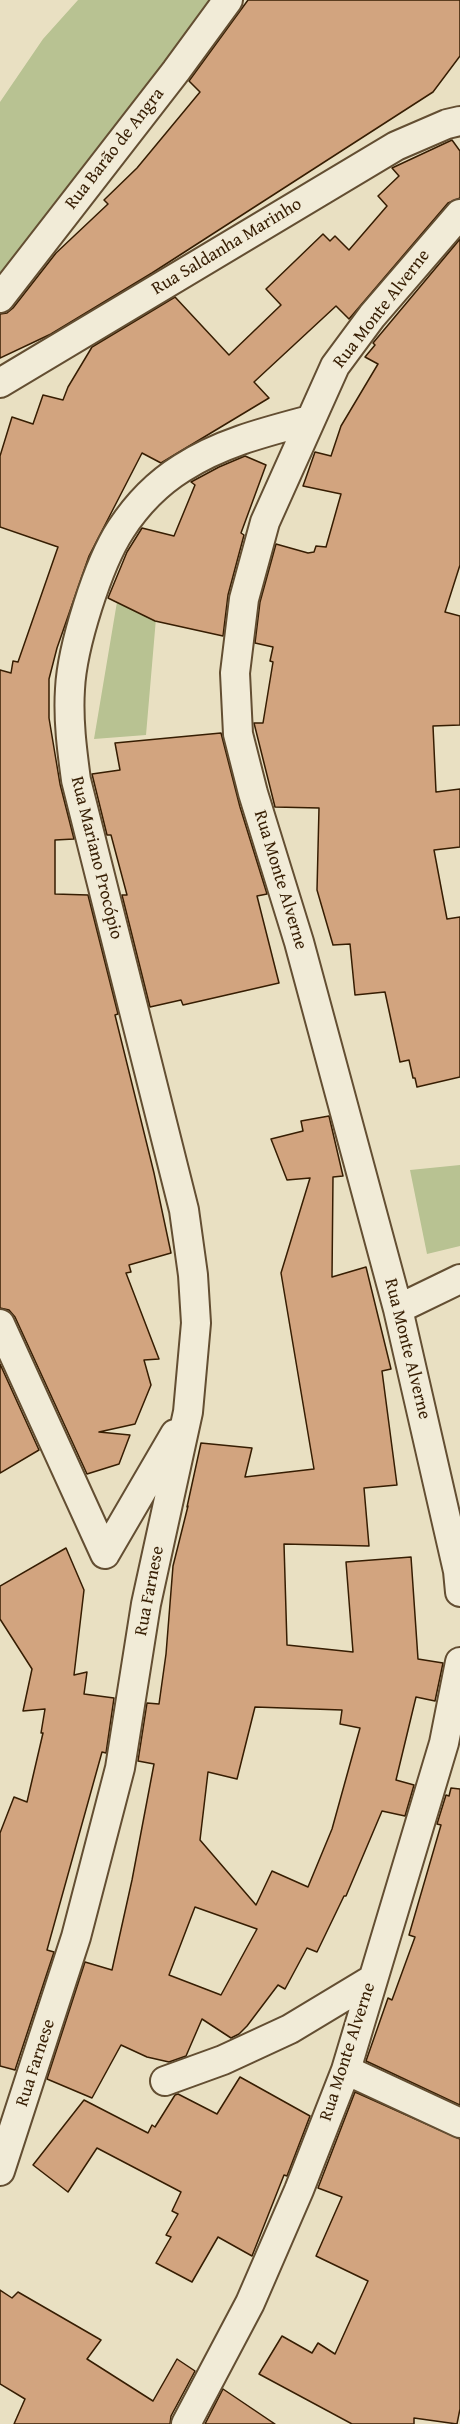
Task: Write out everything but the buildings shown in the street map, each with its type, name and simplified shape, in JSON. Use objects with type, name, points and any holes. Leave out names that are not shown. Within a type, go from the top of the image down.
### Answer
[{"type":"street","name":"Rua Barão de Angra","points":[[0,298],[176,71],[228,0]]},
{"type":"street","name":"Rua Saldanha Marinho","points":[[0,383],[396,146],[447,124],[460,121]]},
{"type":"street","name":"Rua Monte Alverne","points":[[460,214],[372,316],[335,366],[265,522],[244,599],[235,673],[238,734],[253,793],[299,942],[398,1309],[431,1444],[458,1571],[460,1592]]},
{"type":"street","name":"Rua Mariano Procópio","points":[[188,1412],[196,1323],[184,1210],[76,780],[70,734],[70,688],[76,644],[99,577],[120,530],[148,495],[182,468],[234,441],[310,420]]},
{"type":"street","points":[[398,1309],[460,1279]]},
{"type":"street","points":[[0,1324],[105,1554],[188,1412]]},
{"type":"street","name":"Rua Farnese","points":[[0,2171],[76,1937],[120,1768],[146,1604],[188,1412]]},
{"type":"street","name":"Rua Monte Alverne","points":[[186,2424],[250,2303],[299,2190],[346,2070],[444,1743],[460,1662]]},
{"type":"street","points":[[165,2081],[223,2060],[290,2029],[373,1979]]},
{"type":"street","points":[[346,2070],[460,2123]]},
{"type":"green space","points":[[78,0],[219,0],[0,290],[0,102],[43,39]]},
{"type":"green space","points":[[120,584],[158,595],[146,735],[94,739]]},
{"type":"green space","points":[[460,1165],[460,1246],[427,1254],[410,1170]]}]
